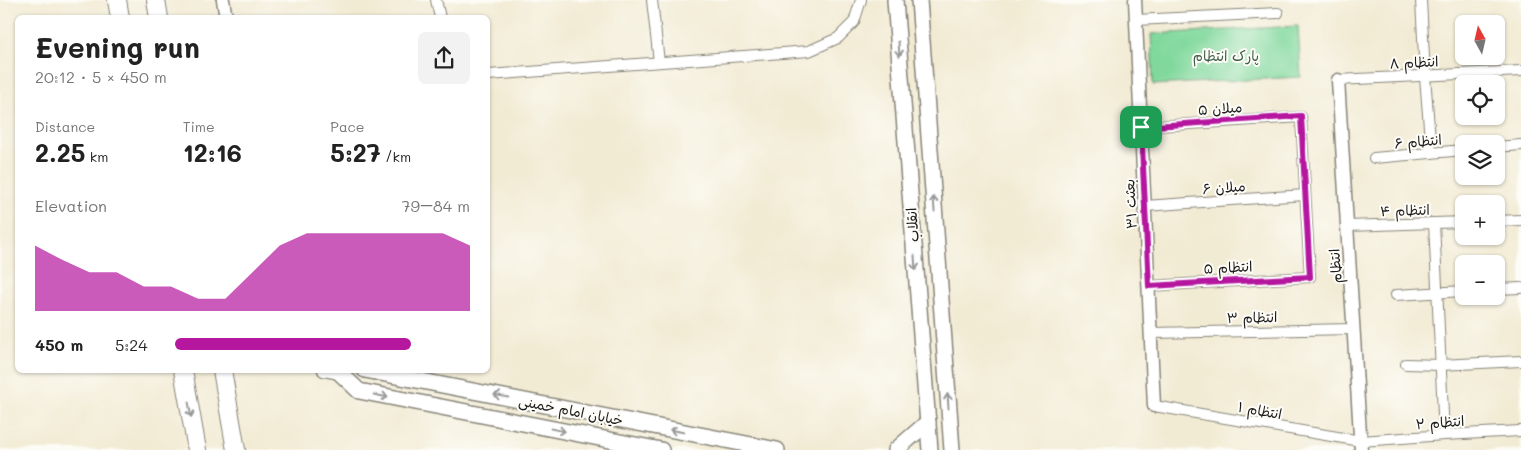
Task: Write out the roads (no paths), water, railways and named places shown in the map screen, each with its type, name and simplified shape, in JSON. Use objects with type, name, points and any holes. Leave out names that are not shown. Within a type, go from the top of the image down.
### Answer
[{"type":"highway","points":[[117,0],[120,15]]},
{"type":"highway","points":[[156,0],[158,15]]},
{"type":"highway","points":[[184,373],[197,450]]},
{"type":"highway","points":[[223,373],[236,450]]},
{"type":"main road","name":"انقلاب","points":[[895,0],[930,447]]},
{"type":"main road","name":"انقلاب","points":[[919,0],[952,446]]},
{"type":"main road","name":"خیابان امام خمینی","points":[[340,373],[359,391],[661,450]]},
{"type":"main road","name":"خیابان امام خمینی","points":[[381,373],[777,450]]},
{"type":"main road","points":[[896,450],[928,422]]},
{"type":"main road","points":[[930,447],[952,446]]},
{"type":"street","points":[[224,0],[226,15]]},
{"type":"street","points":[[232,0],[234,15]]},
{"type":"street","points":[[436,0],[439,15]]},
{"type":"street","points":[[652,0],[660,62]]},
{"type":"street","points":[[490,76],[809,51],[838,38],[854,22],[861,0]]},
{"type":"street","name":"بعثت ۳۱","points":[[1135,0],[1154,406]]},
{"type":"street","points":[[1421,0],[1431,153]]},
{"type":"street","points":[[1136,20],[1278,12]]},
{"type":"street","name":"انتظام ۸","points":[[1338,80],[1521,72]]},
{"type":"street","name":"انتظام","points":[[1338,80],[1361,446]]},
{"type":"street","name":"میلان ۵","points":[[1141,127],[1301,116],[1306,195]]},
{"type":"street","points":[[1505,146],[1521,145]]},
{"type":"street","name":"انتظام ۶","points":[[1374,158],[1455,151]]},
{"type":"street","name":"میلان ۶","points":[[1145,206],[1306,195]]},
{"type":"street","name":"انتظام ۵","points":[[1149,286],[1310,277],[1306,195]]},
{"type":"street","points":[[1505,221],[1521,220]]},
{"type":"street","name":"انتظام ۴","points":[[1347,226],[1455,222]]},
{"type":"street","points":[[1434,223],[1444,434]]},
{"type":"street","points":[[1505,289],[1521,288]]},
{"type":"street","points":[[1396,295],[1455,291]]},
{"type":"street","name":"انتظام ۳","points":[[1151,333],[1354,329]]},
{"type":"street","points":[[1406,364],[1521,361]]},
{"type":"street","name":"انتظام ۱","points":[[1154,406],[1361,446]]},
{"type":"street","name":"انتظام ۲","points":[[1361,446],[1444,434],[1521,431]]},
{"type":"park label","name":"پارک انتظام","points":[[1226,55]]}]
